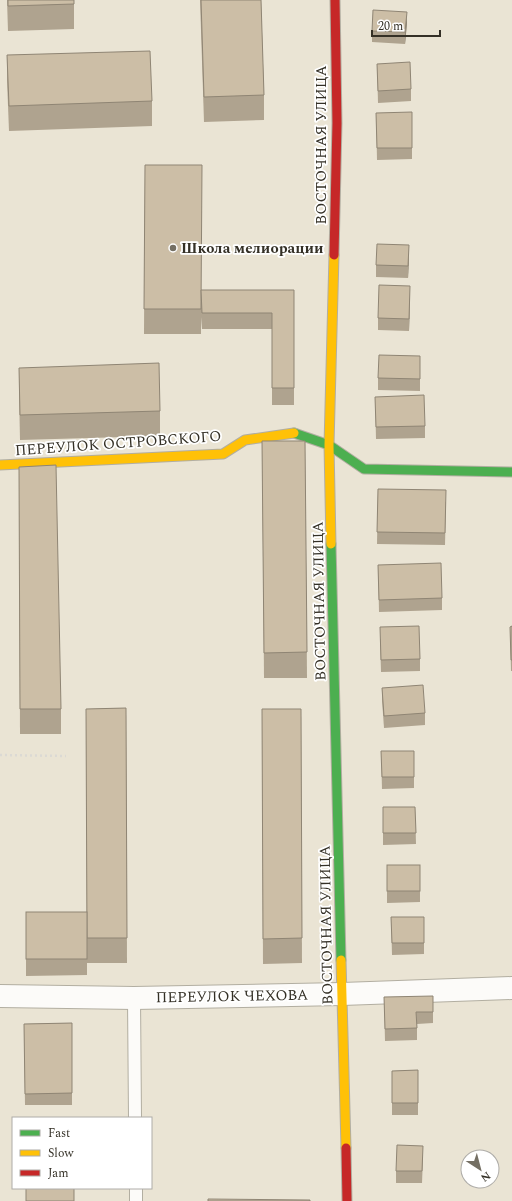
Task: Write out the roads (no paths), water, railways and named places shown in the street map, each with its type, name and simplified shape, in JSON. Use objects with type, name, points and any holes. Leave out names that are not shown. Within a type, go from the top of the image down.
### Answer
[{"type":"street","name":"ВОСТОЧНАЯ УЛИЦА","points":[[335,0],[337,123],[329,445],[347,1201]]},
{"type":"street","name":"ПЕРЕУЛОК ОСТРОВСКОГО","points":[[0,465],[223,454],[245,440],[295,433],[329,445],[364,469],[512,472]]},
{"type":"street","name":"ПЕРЕУЛОК ЧЕХОВА","points":[[0,996],[134,998],[342,994],[512,988]]},
{"type":"lane","points":[[134,998],[135,1117]]},
{"type":"lane","points":[[136,1189],[136,1201]]},
{"type":"place","name":"Школа мелиорации","points":[[173,248]]}]
